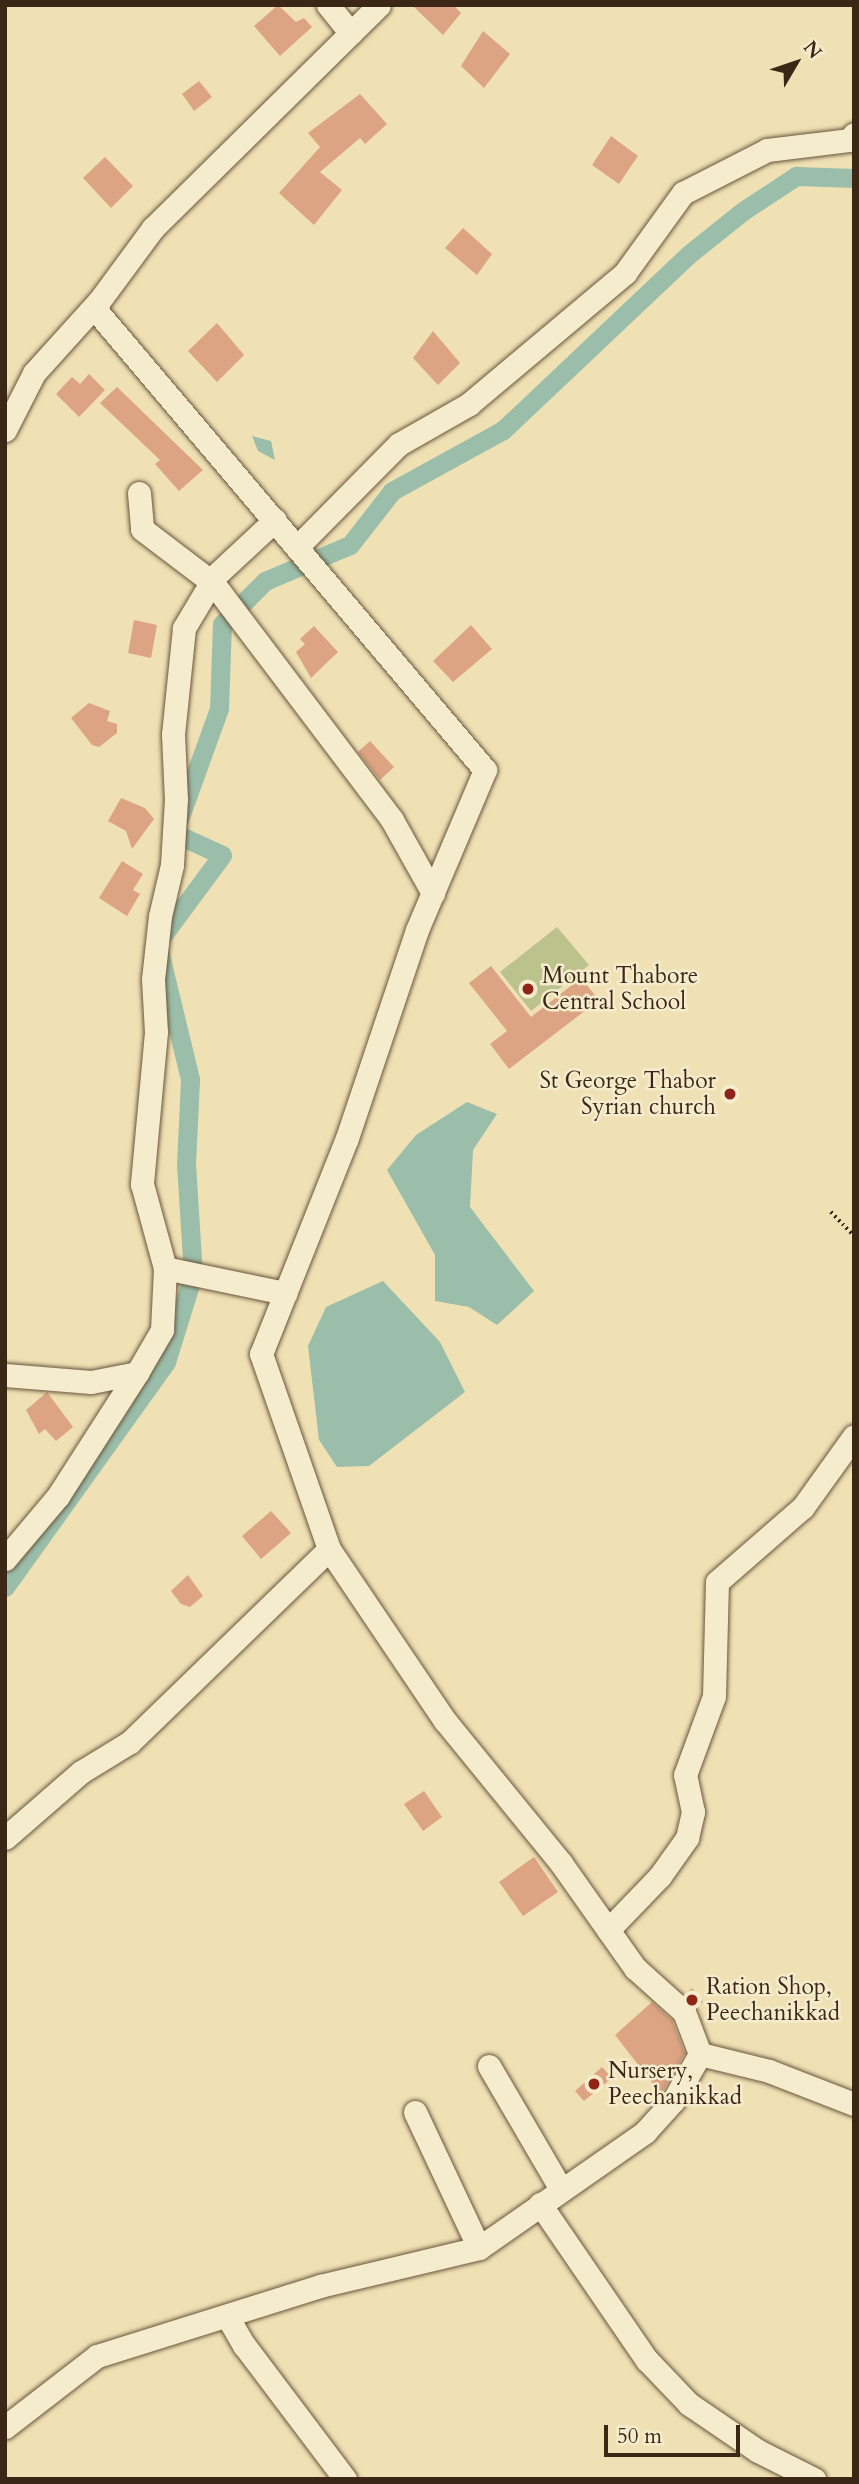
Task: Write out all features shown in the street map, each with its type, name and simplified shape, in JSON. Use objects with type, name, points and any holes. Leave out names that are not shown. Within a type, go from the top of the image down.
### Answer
[{"type":"street","points":[[328,5],[351,33]]},
{"type":"street","points":[[379,5],[153,228],[94,308],[485,770],[433,893],[347,1139],[261,1354],[329,1549],[445,1721],[561,1863],[635,1968],[684,2012],[700,2053]]},
{"type":"street","points":[[297,547],[399,444],[469,404],[625,273],[684,193],[767,150],[850,141],[854,134]]},
{"type":"street","points":[[5,430],[34,373],[99,302]]},
{"type":"street","points":[[139,493],[142,529],[212,582],[392,820],[433,893]]},
{"type":"street","points":[[5,1559],[99,1438],[162,1330],[165,1268],[142,1184],[156,1032],[153,979],[160,916],[172,865],[176,799],[173,734],[184,628],[212,582],[275,520]]},
{"type":"street","points":[[165,1268],[285,1293]]},
{"type":"street","points":[[5,1374],[91,1382],[137,1373]]},
{"type":"street","points":[[608,1930],[660,1875],[687,1838],[693,1812],[685,1775],[714,1696],[717,1582],[803,1507],[854,1436]]},
{"type":"street","points":[[5,1838],[81,1772],[130,1742],[329,1549]]},
{"type":"street","points":[[700,2053],[769,2071],[854,2104]]},
{"type":"street","points":[[5,2427],[97,2356],[320,2286],[479,2248],[645,2132],[673,2101],[700,2053]]},
{"type":"street","points":[[489,2066],[561,2189]]},
{"type":"street","points":[[415,2112],[479,2248]]},
{"type":"street","points":[[540,2204],[648,2360],[689,2404],[758,2451],[814,2479]]},
{"type":"street","points":[[227,2316],[244,2345],[345,2479]]},
{"type":"path","points":[[831,1212],[854,1236]]},
{"type":"green space","points":[[557,927],[589,965],[531,1011],[500,972]]},
{"type":"shaded area","points":[[252,436],[271,441],[275,460],[258,451]]},
{"type":"shaded area","points":[[467,1102],[497,1114],[473,1150],[470,1207],[534,1291],[497,1325],[469,1307],[435,1301],[435,1255],[387,1170],[416,1135]]},
{"type":"shaded area","points":[[383,1281],[440,1342],[465,1392],[369,1466],[337,1467],[319,1440],[308,1346],[326,1307]]},
{"type":"building","points":[[278,5],[296,22],[304,18],[312,27],[280,56],[254,26]]},
{"type":"building","points":[[412,5],[453,5],[461,13],[443,35]]},
{"type":"building","points":[[483,31],[510,54],[484,88],[461,66]]},
{"type":"building","points":[[199,81],[212,97],[194,111],[182,94]]},
{"type":"building","points":[[360,94],[387,124],[365,144],[360,138],[320,172],[342,190],[314,225],[279,193],[320,147],[308,133]]},
{"type":"building","points":[[611,136],[638,156],[619,184],[592,165]]},
{"type":"building","points":[[105,157],[133,186],[111,208],[83,178]]},
{"type":"building","points":[[463,228],[492,254],[477,275],[445,248]]},
{"type":"building","points":[[217,323],[244,355],[217,382],[188,351]]},
{"type":"building","points":[[433,331],[460,363],[438,385],[413,358]]},
{"type":"building","points":[[89,374],[105,390],[79,417],[56,394],[72,377],[80,384]]},
{"type":"building","points":[[117,387],[203,470],[179,491],[155,464],[160,460],[100,403]]},
{"type":"building","points":[[134,620],[157,625],[151,658],[128,653]]},
{"type":"building","points":[[471,625],[492,649],[453,682],[433,661]]},
{"type":"building","points":[[314,626],[338,652],[311,678],[296,652],[305,644],[300,639]]},
{"type":"building","points":[[89,703],[110,711],[107,721],[117,724],[117,733],[99,747],[92,745],[71,718]]},
{"type":"building","points":[[370,741],[394,767],[380,780],[358,752]]},
{"type":"building","points":[[121,798],[145,808],[154,819],[132,849],[126,831],[108,821]]},
{"type":"building","points":[[122,861],[143,874],[133,890],[140,894],[127,916],[99,898]]},
{"type":"building","points":[[491,966],[531,1017],[581,978],[599,1000],[509,1069],[490,1044],[507,1031],[469,983]]},
{"type":"building","points":[[47,1392],[73,1427],[56,1441],[45,1429],[39,1434],[26,1410]]},
{"type":"building","points":[[271,1511],[291,1533],[261,1559],[242,1536]]},
{"type":"building","points":[[188,1575],[203,1596],[190,1607],[181,1604],[171,1591]]},
{"type":"building","points":[[424,1791],[442,1817],[423,1831],[404,1804]]},
{"type":"building","points":[[534,1857],[558,1892],[523,1916],[499,1882]]},
{"type":"building","points":[[692,1988],[703,2002],[697,2007],[685,1994]]},
{"type":"building","points":[[652,2002],[672,2020],[685,2053],[661,2094],[615,2035]]},
{"type":"building","name":"Nursery, Peechanikkad","points":[[602,2067],[612,2078],[584,2101],[575,2091]]},
{"type":"waterway","points":[[5,1587],[166,1362],[193,1275],[186,1165],[190,1079],[157,943],[222,855],[174,833],[219,709],[222,624],[265,581],[350,545],[392,491],[503,430],[688,255],[743,211],[796,176],[854,178]]},
{"type":"place","name":"Mount Thabore Central School","points":[[528,989]]},
{"type":"place","name":"St George Thabor Syrian church","points":[[730,1094]]},
{"type":"place","name":"Ration Shop, Peechanikkad","points":[[692,2000]]},
{"type":"place","name":"Nursery, Peechanikkad","points":[[594,2084]]}]
